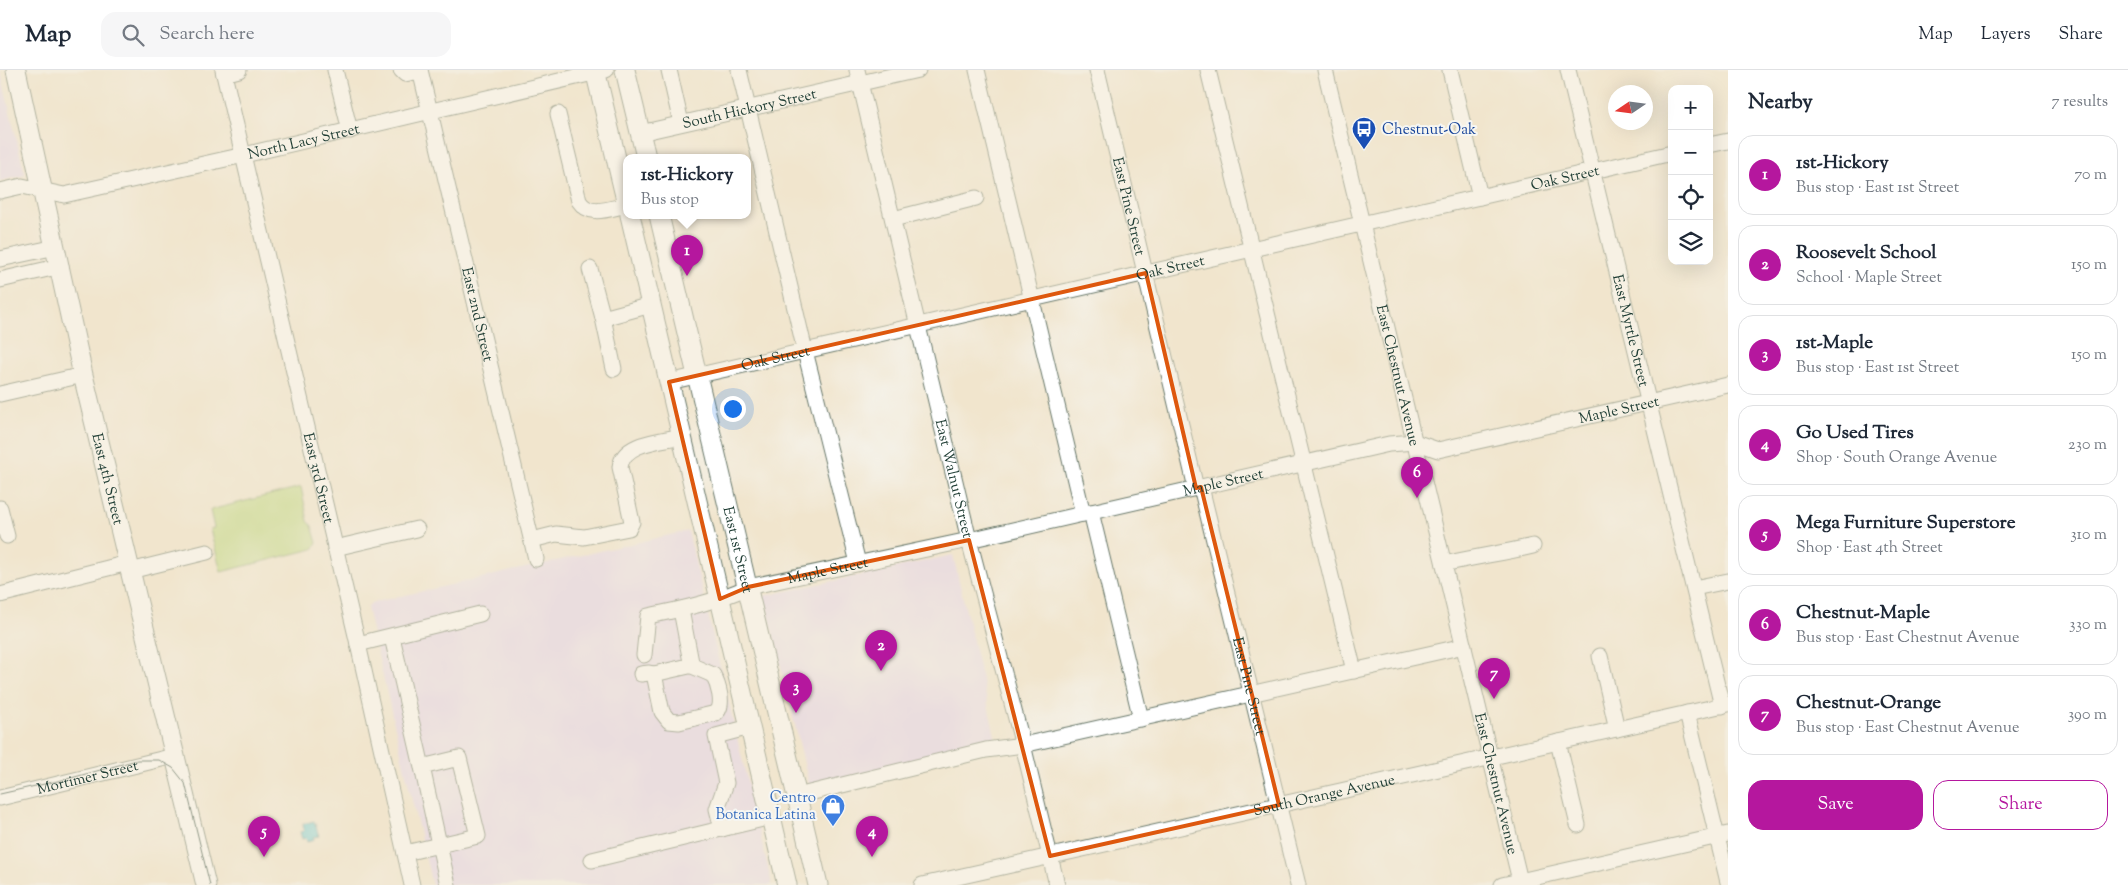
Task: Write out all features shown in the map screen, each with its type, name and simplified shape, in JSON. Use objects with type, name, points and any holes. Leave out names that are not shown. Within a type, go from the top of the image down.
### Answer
[{"type":"main road","name":"East 4th Street","points":[[16,70],[84,375],[206,885]]},
{"type":"main road","points":[[625,70],[645,154]]},
{"type":"main road","points":[[599,71],[623,185]]},
{"type":"main road","name":"East 1st Street","points":[[631,219],[787,885]]},
{"type":"main road","name":"East 1st Street","points":[[661,219],[818,885]]},
{"type":"street","points":[[224,72],[239,70]]},
{"type":"street","points":[[335,70],[350,130]]},
{"type":"street","points":[[401,70],[405,74],[420,70]]},
{"type":"street","name":"East 2nd Street","points":[[420,70],[536,558]]},
{"type":"street","points":[[669,70],[681,123]]},
{"type":"street","points":[[739,70],[805,351],[858,563]]},
{"type":"street","name":"South Hickory Street","points":[[640,133],[748,108],[859,77],[918,70]]},
{"type":"street","points":[[977,70],[1031,300],[1141,719]]},
{"type":"street","name":"East Pine Street","points":[[1097,70],[1198,487],[1298,885]]},
{"type":"street","points":[[1208,70],[1354,671]]},
{"type":"street","name":"East Chestnut Avenue","points":[[1325,70],[1521,883]]},
{"type":"street","points":[[1450,70],[1480,197]]},
{"type":"street","name":"East Myrtle Street","points":[[1568,70],[1648,402],[1725,705]]},
{"type":"street","name":"North Lacy Street","points":[[0,190],[22,186],[64,195],[430,112],[599,71]]},
{"type":"street","name":"East 3rd Street","points":[[224,72],[358,644],[412,885]]},
{"type":"street","name":"East Walnut Street","points":[[859,77],[970,540],[1057,885]]},
{"type":"street","points":[[558,114],[579,201],[583,208],[593,212],[623,205]]},
{"type":"street","points":[[1713,144],[1728,141]]},
{"type":"street","name":"Oak Street","points":[[669,382],[1668,155]]},
{"type":"street","points":[[893,219],[976,198]]},
{"type":"street","points":[[0,259],[56,247]]},
{"type":"street","points":[[0,280],[61,266]]},
{"type":"street","points":[[590,269],[614,369]]},
{"type":"street","points":[[603,318],[651,305]]},
{"type":"street","points":[[0,394],[84,375]]},
{"type":"street","name":"Maple Street","points":[[644,655],[648,616],[681,610],[720,599],[748,587],[970,540],[1394,444],[1415,442],[1438,450],[1728,385]]},
{"type":"street","points":[[532,540],[556,534],[584,537],[629,528],[632,522],[620,468],[621,459],[625,453],[636,448],[682,436]]},
{"type":"street","points":[[0,508],[7,536]]},
{"type":"street","points":[[335,548],[417,529]]},
{"type":"street","points":[[1444,564],[1481,555],[1497,555],[1533,546]]},
{"type":"street","points":[[0,595],[207,552]]},
{"type":"street","points":[[1694,588],[1728,581]]},
{"type":"street","points":[[681,610],[692,658],[690,664]]},
{"type":"street","points":[[358,644],[480,614]]},
{"type":"street","points":[[392,637],[448,885]]},
{"type":"street","points":[[797,796],[986,750],[1023,745],[1464,646]]},
{"type":"street","points":[[1600,656],[1617,729]]},
{"type":"street","points":[[690,664],[714,675],[720,705],[719,710],[716,713],[679,722],[669,721],[662,712],[647,674],[690,664]]},
{"type":"street","name":"South Orange Avenue","points":[[922,885],[1725,705]]},
{"type":"street","points":[[1688,713],[1723,835],[1728,882]]},
{"type":"street","points":[[722,829],[718,809],[726,783],[716,736],[750,727]]},
{"type":"street","points":[[1558,742],[1578,826]]},
{"type":"street","name":"Mortimer Street","points":[[0,798],[174,756]]},
{"type":"street","points":[[405,854],[478,836],[459,758],[422,767]]},
{"type":"street","points":[[592,860],[771,817]]},
{"type":"street","points":[[1502,885],[1521,883],[1723,835]]},
{"type":"highlighted area","points":[[1146,273],[1196,488],[1201,487],[1279,805],[1050,856],[969,540],[748,587],[720,599],[669,382]]},
{"type":"shaded area","points":[[0,70],[25,175],[0,181]]},
{"type":"shaded area","points":[[688,531],[772,885],[432,885],[367,608],[371,603]]},
{"type":"shaded area","points":[[953,555],[997,745],[811,792],[764,596]]},
{"type":"green space","points":[[301,487],[308,521],[312,526],[317,543],[313,549],[221,572],[210,529],[214,528],[210,510]]},
{"type":"water","points":[[314,821],[319,836],[313,837],[314,840],[307,842],[306,838],[302,839],[300,832],[304,831],[303,824]]},
{"type":"tram line","points":[[0,794],[71,778],[137,760],[159,760],[173,768],[185,783],[210,885]]},
{"type":"place","name":"Chestnut-Oak","points":[[1364,150]]},
{"type":"place","name":"1st-Hickory","points":[[687,276]]},
{"type":"place","name":"Chestnut-Maple","points":[[1417,498]]},
{"type":"place","name":"Roosevelt School","points":[[881,671]]},
{"type":"place","name":"Chestnut-Orange","points":[[1494,699]]},
{"type":"place","name":"1st-Maple","points":[[796,713]]},
{"type":"place","name":"Centro Botanica Latina","points":[[833,827]]},
{"type":"place","name":"Mega Furniture Superstore","points":[[264,857]]},
{"type":"place","name":"Go Used Tires","points":[[872,857]]}]
